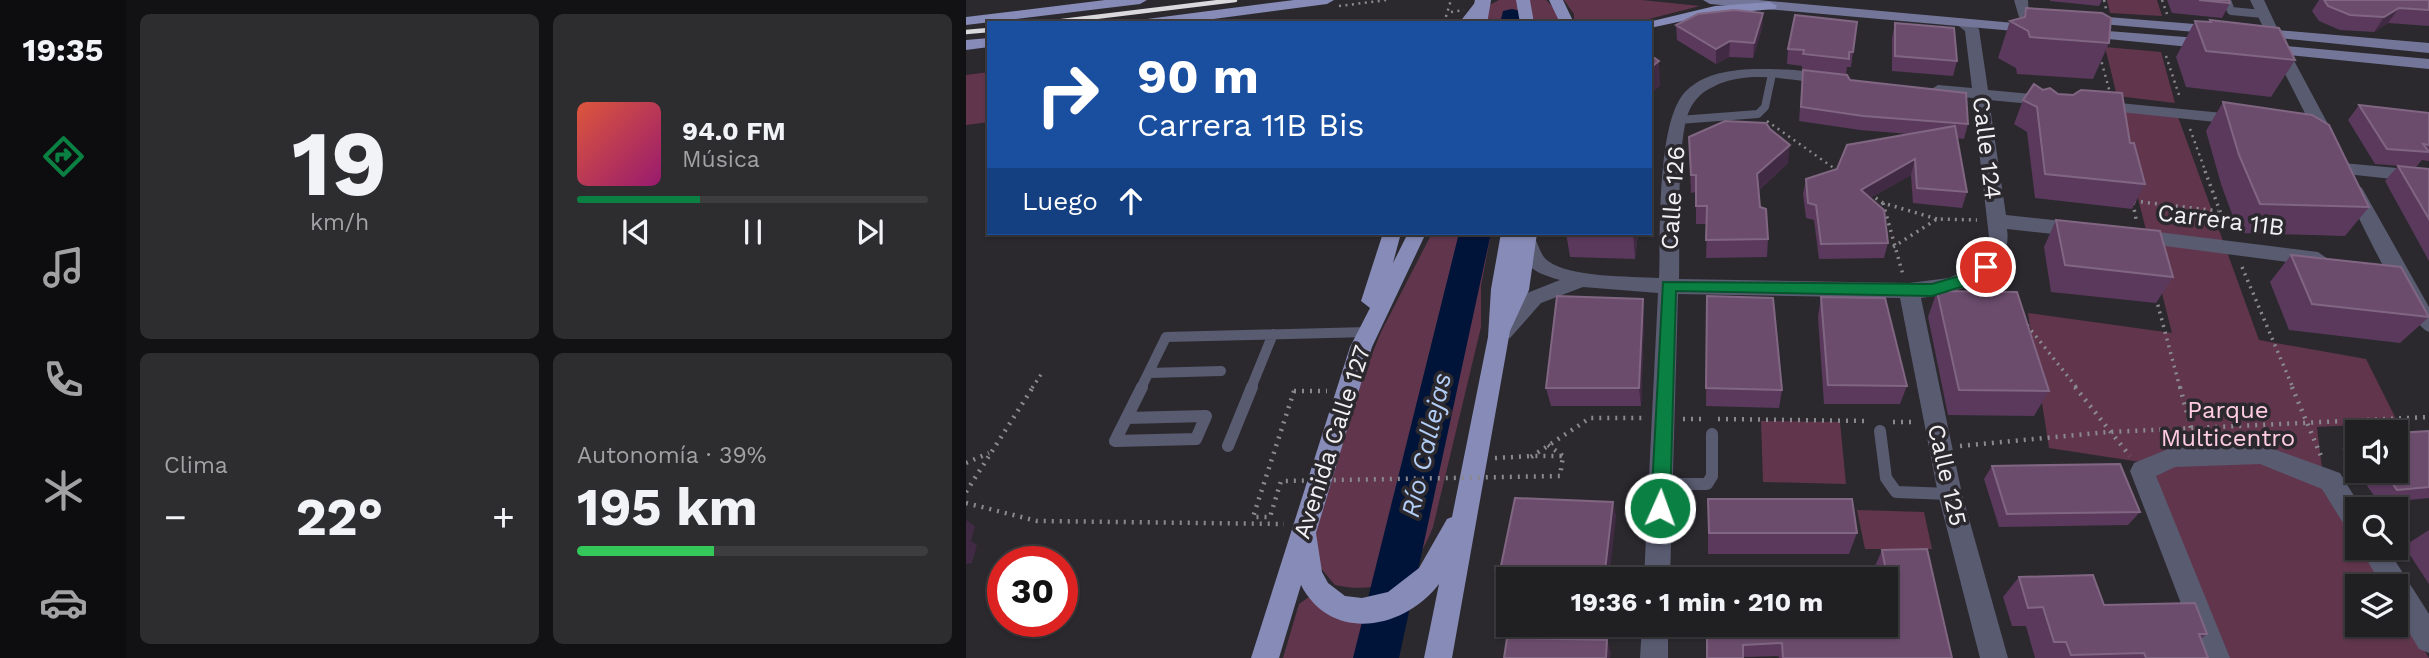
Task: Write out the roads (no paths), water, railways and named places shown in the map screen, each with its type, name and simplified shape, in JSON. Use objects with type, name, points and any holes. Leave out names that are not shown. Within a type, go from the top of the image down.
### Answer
[{"type":"main road","points":[[966,21],[1140,0]]},
{"type":"main road","points":[[1163,21],[1328,0]]},
{"type":"main road","points":[[1463,13],[1484,0]]},
{"type":"main road","points":[[1479,21],[1484,0]]},
{"type":"main road","points":[[1523,0],[1527,21]]},
{"type":"main road","points":[[1556,0],[1566,21]]},
{"type":"main road","points":[[1710,0],[1972,25],[2273,34],[2429,48]]},
{"type":"main road","points":[[1847,0],[2022,7],[2048,16]]},
{"type":"main road","points":[[1652,24],[1715,9],[1770,6]]},
{"type":"main road","points":[[2067,27],[2221,45]]},
{"type":"main road","points":[[966,45],[987,43]]},
{"type":"main road","points":[[2248,48],[2429,64]]},
{"type":"main road","points":[[1364,337],[1391,235]]},
{"type":"main road","name":"Avenida Calle 127","points":[[1265,658],[1364,337],[1416,235]]},
{"type":"main road","points":[[1438,658],[1499,337],[1501,289],[1522,236]]},
{"type":"main road","points":[[1499,337],[1519,290],[1522,236]]},
{"type":"main road","points":[[1305,525],[1310,576],[1320,593],[1333,605],[1347,611],[1363,613],[1382,609],[1421,586],[1466,508]]},
{"type":"street","points":[[2260,7],[2273,34]]},
{"type":"street","name":"Calle 124","points":[[1909,291],[1953,286],[1986,267],[1996,253],[1999,237],[1972,25]]},
{"type":"street","points":[[2282,52],[2397,270],[2420,297],[2429,324]]},
{"type":"street","points":[[1680,116],[1689,98],[1718,79],[1737,75],[1772,74],[1839,81]]},
{"type":"street","points":[[1919,89],[2266,122]]},
{"type":"street","name":"Calle 126","points":[[1658,567],[1673,163],[1680,116]]},
{"type":"street","points":[[2294,125],[2321,127]]},
{"type":"street","points":[[2343,169],[2429,177]]},
{"type":"street","name":"Carrera 11B","points":[[1997,221],[2337,262]]},
{"type":"street","points":[[1522,236],[1533,258],[1543,268],[1583,280],[1668,286],[1909,291]]},
{"type":"street","points":[[2371,266],[2397,270]]},
{"type":"street","points":[[1499,337],[1523,306],[1534,298],[1557,286],[1583,280]]},
{"type":"street","name":"Calle 125","points":[[1909,291],[1940,448],[1994,658]]},
{"type":"street","points":[[2217,658],[2142,471],[2173,457],[2259,454],[2331,481],[2345,504]]},
{"type":"street","points":[[2380,560],[2429,639]]},
{"type":"street","points":[[1654,658],[1655,637]]},
{"type":"lane","points":[[2227,0],[2231,11],[2260,7]]},
{"type":"lane","points":[[1680,116],[1758,114],[1765,107],[1772,74]]},
{"type":"lane","points":[[1127,418],[1206,416],[1196,439],[1115,441],[1166,337],[1273,334],[1364,337]]},
{"type":"lane","points":[[1228,446],[1273,334]]},
{"type":"lane","points":[[1149,373],[1221,371]]},
{"type":"lane","points":[[1880,431],[1886,478],[1896,492],[1951,494]]},
{"type":"lane","points":[[1661,484],[1707,484],[1712,476],[1712,434]]},
{"type":"waterway","name":"Río Callejas","points":[[1512,16],[1512,21]]},
{"type":"waterway","name":"Río Callejas","points":[[1376,658],[1475,235]]},
{"type":"railway","points":[[1062,21],[1235,0]]},
{"type":"railway","points":[[966,32],[987,30]]},
{"type":"park label","name":"Parque Multicentro","points":[[2228,424]]}]
